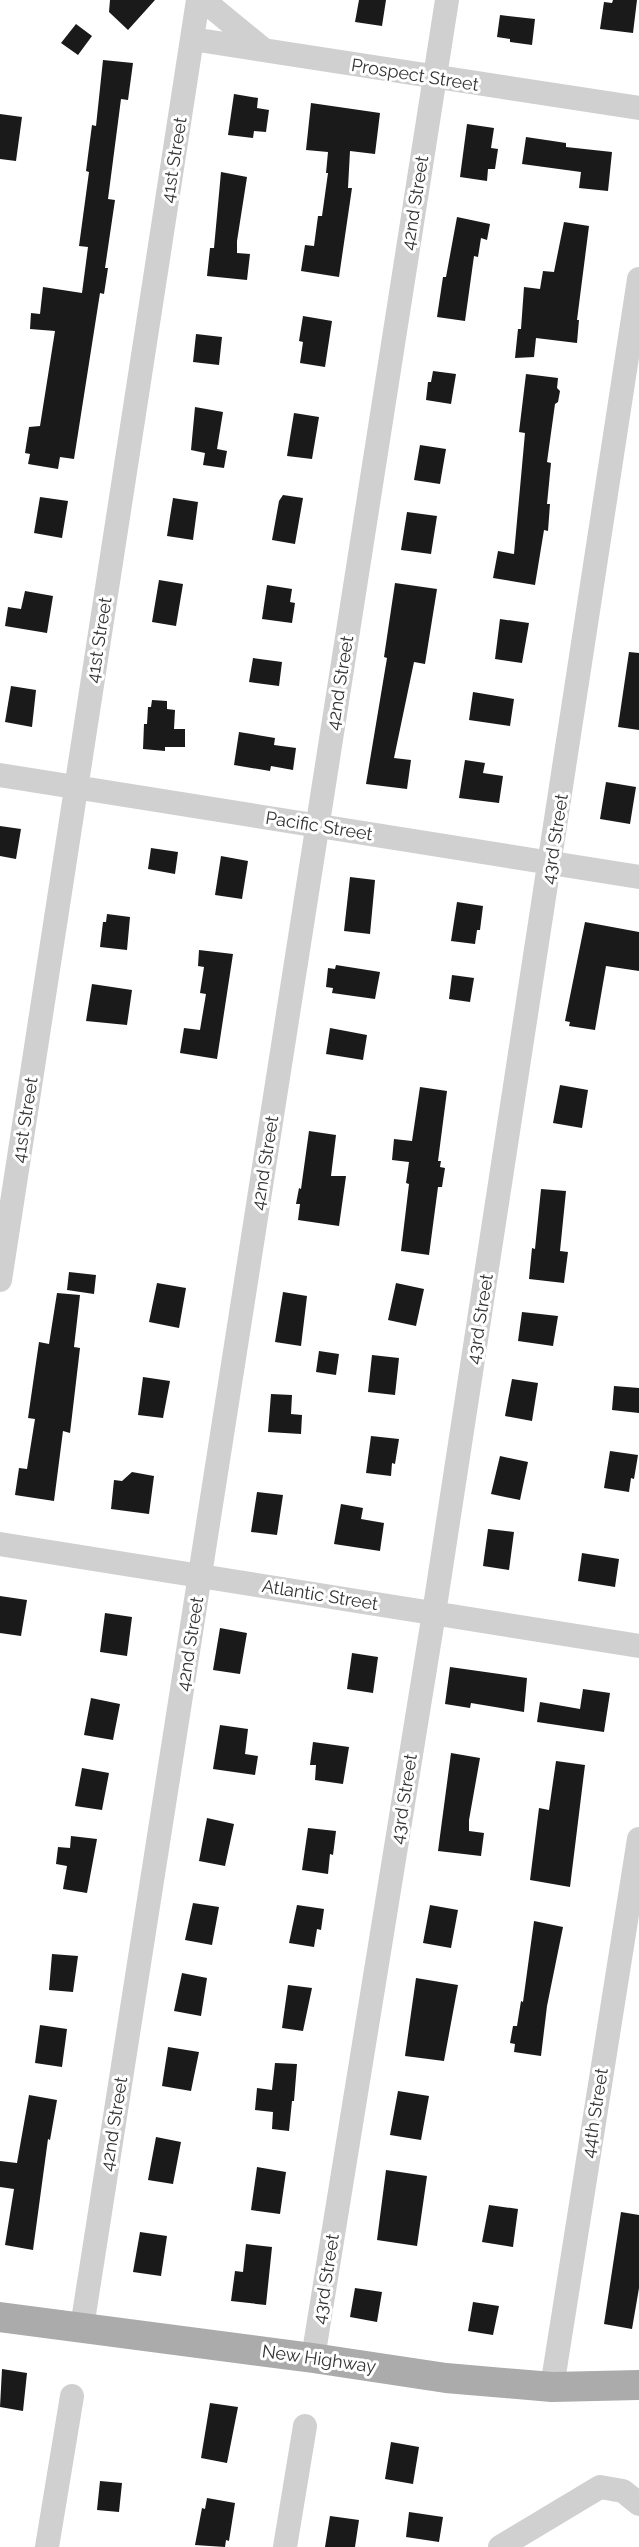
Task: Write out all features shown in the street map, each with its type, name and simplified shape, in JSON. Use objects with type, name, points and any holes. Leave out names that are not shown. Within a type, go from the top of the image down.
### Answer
[{"type":"main road","name":"New Highway","points":[[0,2317],[314,2358],[446,2379],[552,2387],[639,2385]]},
{"type":"street","name":"41st Street","points":[[0,1280],[198,0]]},
{"type":"street","points":[[203,0],[264,51]]},
{"type":"street","name":"42nd Street","points":[[82,2327],[447,0]]},
{"type":"street","name":"Prospect Street","points":[[192,39],[639,108]]},
{"type":"street","name":"43rd Street","points":[[314,2358],[434,1613],[639,279]]},
{"type":"street","name":"Pacific Street","points":[[0,775],[639,877]]},
{"type":"street","name":"Atlantic Street","points":[[0,1544],[639,1646]]},
{"type":"street","name":"44th Street","points":[[552,2387],[639,1839]]},
{"type":"street","points":[[47,2547],[72,2396]]},
{"type":"street","points":[[285,2547],[305,2426]]},
{"type":"street","points":[[500,2547],[600,2487],[622,2491],[639,2504]]},
{"type":"building","points":[[110,0],[155,0],[128,30],[109,12]]},
{"type":"building","points":[[359,0],[386,0],[382,26],[355,22]]},
{"type":"building","points":[[613,0],[637,0],[633,33],[600,29],[604,2],[612,3]]},
{"type":"building","points":[[500,15],[535,19],[532,45],[510,42],[510,39],[497,37]]},
{"type":"building","points":[[76,24],[92,36],[78,55],[61,43]]},
{"type":"building","points":[[103,60],[133,63],[128,100],[121,99],[108,199],[115,200],[105,268],[108,268],[104,294],[100,293],[74,459],[60,457],[58,469],[28,464],[30,454],[25,453],[29,427],[40,426],[55,331],[30,329],[31,313],[40,314],[43,287],[82,293],[88,247],[79,246],[89,172],[86,171],[92,125],[96,126]]},
{"type":"building","points":[[234,94],[258,98],[257,108],[269,110],[266,132],[254,131],[253,138],[228,135]]},
{"type":"building","points":[[311,103],[380,113],[375,154],[350,151],[348,188],[352,188],[339,277],[301,271],[305,245],[314,246],[318,216],[322,216],[328,173],[326,173],[328,152],[306,150]]},
{"type":"building","points":[[0,114],[22,117],[16,161],[0,159]]},
{"type":"building","points":[[467,124],[494,128],[491,148],[498,149],[495,169],[488,169],[487,181],[460,177]]},
{"type":"building","points":[[526,137],[566,143],[566,147],[612,152],[608,191],[579,188],[581,172],[522,164]]},
{"type":"building","points":[[221,172],[247,177],[237,253],[250,254],[247,280],[207,276],[210,248],[214,248]]},
{"type":"building","points":[[457,217],[490,224],[487,240],[481,238],[478,257],[474,256],[465,321],[437,317],[443,277],[446,277]]},
{"type":"building","points":[[564,222],[589,226],[577,320],[579,320],[577,343],[536,338],[534,357],[515,358],[518,329],[521,329],[524,287],[540,289],[543,271],[554,272]]},
{"type":"building","points":[[303,316],[332,321],[325,367],[300,363],[303,342],[299,341]]},
{"type":"building","points":[[196,334],[222,337],[219,365],[193,362]]},
{"type":"building","points":[[433,371],[456,374],[451,404],[426,400],[428,382],[431,382]]},
{"type":"building","points":[[526,374],[558,378],[557,388],[560,391],[558,402],[555,404],[547,462],[551,463],[547,504],[550,504],[548,531],[544,530],[535,585],[493,578],[498,551],[514,554],[525,433],[519,432]]},
{"type":"building","points":[[195,407],[223,412],[217,449],[227,451],[224,468],[203,465],[205,453],[191,450]]},
{"type":"building","points":[[294,413],[319,417],[312,459],[287,456]]},
{"type":"building","points":[[420,445],[446,449],[440,484],[414,480]]},
{"type":"building","points":[[283,495],[303,498],[295,544],[272,540],[279,501]]},
{"type":"building","points":[[40,497],[68,501],[62,538],[34,533]]},
{"type":"building","points":[[173,498],[198,502],[193,540],[167,536]]},
{"type":"building","points":[[407,512],[437,516],[431,554],[401,550]]},
{"type":"building","points":[[159,580],[183,584],[176,626],[152,622]]},
{"type":"building","points":[[395,583],[437,589],[425,664],[414,662],[394,758],[411,760],[407,789],[366,784],[387,658],[384,657]]},
{"type":"building","points":[[267,585],[292,589],[290,602],[295,603],[292,623],[262,619]]},
{"type":"building","points":[[25,591],[53,596],[47,633],[5,626],[8,607],[21,609]]},
{"type":"building","points":[[500,619],[529,623],[522,663],[495,659]]},
{"type":"building","points":[[629,652],[639,653],[639,730],[618,727]]},
{"type":"building","points":[[253,658],[282,662],[279,686],[249,682]]},
{"type":"building","points":[[11,686],[36,690],[32,727],[5,722]]},
{"type":"building","points":[[473,692],[514,699],[510,726],[469,720]]},
{"type":"building","points":[[152,700],[167,701],[167,709],[175,710],[174,729],[185,729],[185,747],[165,747],[165,751],[143,749],[144,724],[147,724],[148,707],[151,707]]},
{"type":"building","points":[[239,732],[275,738],[274,745],[296,748],[293,770],[271,766],[270,771],[234,765]]},
{"type":"building","points":[[465,760],[485,763],[483,773],[503,776],[499,803],[459,798]]},
{"type":"building","points":[[606,782],[636,787],[630,824],[600,819]]},
{"type":"building","points":[[0,826],[21,829],[16,859],[0,856]]},
{"type":"building","points":[[151,848],[178,852],[175,874],[148,869]]},
{"type":"building","points":[[221,856],[248,861],[242,899],[215,895]]},
{"type":"building","points":[[350,877],[375,880],[370,934],[344,931]]},
{"type":"building","points":[[457,902],[483,906],[480,930],[477,930],[475,944],[451,941]]},
{"type":"building","points":[[107,914],[130,917],[127,950],[100,947],[103,922],[106,922]]},
{"type":"building","points":[[585,922],[639,932],[639,971],[606,966],[595,1030],[569,1026],[570,1022],[565,1021]]},
{"type":"building","points":[[199,950],[233,954],[217,1059],[180,1053],[184,1028],[200,1030],[206,994],[200,993],[204,967],[198,966]]},
{"type":"building","points":[[336,965],[380,972],[375,999],[332,993],[333,988],[326,987],[328,968],[335,969]]},
{"type":"building","points":[[452,975],[474,978],[470,1002],[449,999]]},
{"type":"building","points":[[92,984],[132,990],[127,1025],[86,1021]]},
{"type":"building","points":[[330,1028],[367,1035],[363,1060],[326,1054]]},
{"type":"building","points":[[560,1085],[588,1090],[582,1128],[553,1123]]},
{"type":"building","points":[[420,1087],[447,1091],[438,1161],[441,1161],[440,1167],[445,1168],[442,1187],[438,1187],[429,1255],[401,1251],[409,1184],[406,1183],[409,1162],[392,1160],[394,1139],[412,1141]]},
{"type":"building","points":[[309,1131],[336,1135],[331,1176],[346,1176],[339,1226],[298,1220],[300,1204],[296,1204],[299,1188],[301,1189]]},
{"type":"building","points":[[541,1189],[566,1191],[560,1251],[568,1252],[564,1283],[529,1279],[532,1248],[535,1249]]},
{"type":"building","points":[[69,1272],[96,1275],[94,1294],[67,1290]]},
{"type":"building","points":[[157,1283],[186,1288],[179,1328],[149,1322]]},
{"type":"building","points":[[396,1283],[424,1289],[416,1326],[388,1320]]},
{"type":"building","points":[[283,1292],[307,1296],[301,1346],[275,1342]]},
{"type":"building","points":[[57,1293],[80,1295],[74,1347],[80,1348],[70,1433],[63,1431],[54,1501],[15,1495],[19,1468],[27,1469],[35,1419],[28,1418],[39,1342],[49,1344]]},
{"type":"building","points":[[522,1312],[558,1316],[553,1346],[518,1341]]},
{"type":"building","points":[[319,1351],[339,1354],[336,1375],[316,1372]]},
{"type":"building","points":[[372,1355],[399,1358],[395,1395],[368,1392]]},
{"type":"building","points":[[143,1377],[170,1381],[163,1418],[138,1415]]},
{"type":"building","points":[[512,1379],[538,1383],[532,1421],[505,1416]]},
{"type":"building","points":[[614,1386],[639,1388],[639,1413],[612,1410]]},
{"type":"building","points":[[271,1394],[292,1395],[291,1414],[302,1415],[301,1434],[268,1432]]},
{"type":"building","points":[[371,1436],[399,1439],[391,1476],[366,1473]]},
{"type":"building","points":[[610,1451],[638,1455],[629,1492],[604,1488]]},
{"type":"building","points":[[500,1456],[528,1462],[520,1500],[491,1494]]},
{"type":"building","points":[[132,1472],[154,1476],[149,1514],[111,1509],[114,1480],[122,1481]]},
{"type":"building","points":[[257,1492],[283,1495],[277,1535],[251,1532]]},
{"type":"building","points":[[341,1504],[363,1508],[361,1519],[384,1523],[380,1551],[334,1544]]},
{"type":"building","points":[[488,1529],[514,1532],[509,1570],[483,1566]]},
{"type":"building","points":[[582,1553],[619,1559],[615,1587],[578,1581]]},
{"type":"building","points":[[0,1596],[27,1600],[21,1636],[0,1633]]},
{"type":"building","points":[[105,1613],[132,1617],[127,1656],[100,1652]]},
{"type":"building","points":[[220,1628],[247,1633],[240,1674],[213,1670]]},
{"type":"building","points":[[352,1653],[378,1657],[373,1693],[347,1689]]},
{"type":"building","points":[[450,1667],[527,1678],[524,1712],[471,1703],[470,1708],[445,1704]]},
{"type":"building","points":[[583,1689],[610,1693],[604,1732],[537,1722],[540,1702],[580,1709]]},
{"type":"building","points":[[91,1698],[120,1704],[113,1740],[84,1735]]},
{"type":"building","points":[[220,1725],[248,1729],[245,1754],[258,1756],[255,1775],[213,1769]]},
{"type":"building","points":[[313,1742],[349,1747],[343,1784],[315,1780],[316,1765],[310,1765]]},
{"type":"building","points":[[451,1753],[480,1758],[469,1831],[484,1833],[481,1856],[438,1851]]},
{"type":"building","points":[[556,1761],[585,1765],[570,1887],[530,1880],[539,1808],[549,1810]]},
{"type":"building","points":[[82,1768],[109,1773],[102,1810],[75,1806]]},
{"type":"building","points":[[207,1818],[234,1824],[225,1866],[199,1861]]},
{"type":"building","points":[[308,1828],[336,1831],[328,1874],[302,1870]]},
{"type":"building","points":[[71,1836],[97,1839],[87,1893],[63,1889],[67,1866],[56,1864],[58,1847],[70,1848]]},
{"type":"building","points":[[193,1903],[219,1907],[212,1945],[185,1940]]},
{"type":"building","points":[[297,1905],[324,1909],[321,1930],[317,1929],[314,1947],[289,1943]]},
{"type":"building","points":[[430,1905],[458,1910],[451,1948],[423,1943]]},
{"type":"building","points":[[534,1921],[563,1927],[547,2006],[541,2056],[514,2052],[515,2044],[510,2043],[513,2026],[517,2026],[521,2001],[523,2002]]},
{"type":"building","points":[[52,1954],[78,1956],[73,1992],[49,1990]]},
{"type":"building","points":[[182,1973],[207,1978],[201,2016],[174,2011]]},
{"type":"building","points":[[416,1978],[458,1985],[444,2061],[405,2056]]},
{"type":"building","points":[[288,1985],[312,1988],[303,2031],[282,2028]]},
{"type":"building","points":[[40,2025],[67,2029],[62,2067],[35,2063]]},
{"type":"building","points":[[168,2047],[199,2052],[191,2091],[162,2086]]},
{"type":"building","points":[[275,2063],[297,2064],[289,2131],[272,2129],[273,2112],[255,2110],[257,2088],[272,2090]]},
{"type":"building","points":[[398,2091],[429,2096],[421,2140],[390,2135]]},
{"type":"building","points":[[29,2095],[57,2100],[50,2140],[48,2139],[33,2250],[5,2245],[14,2189],[0,2187],[0,2161],[17,2163]]},
{"type":"building","points":[[156,2137],[181,2142],[173,2184],[148,2180]]},
{"type":"building","points":[[257,2167],[286,2172],[280,2214],[251,2210]]},
{"type":"building","points":[[386,2170],[427,2176],[417,2246],[377,2240]]},
{"type":"building","points":[[489,2205],[518,2209],[513,2247],[482,2242]]},
{"type":"building","points":[[621,2212],[639,2215],[639,2288],[632,2329],[604,2324]]},
{"type":"building","points":[[140,2232],[167,2236],[161,2276],[133,2272]]},
{"type":"building","points":[[246,2244],[272,2247],[266,2305],[231,2301],[235,2271],[243,2272]]},
{"type":"building","points":[[355,2288],[382,2292],[377,2322],[350,2317]]},
{"type":"building","points":[[473,2302],[499,2306],[493,2335],[468,2331]]},
{"type":"building","points":[[2,2369],[27,2373],[23,2411],[0,2407]]},
{"type":"building","points":[[210,2403],[238,2407],[227,2463],[201,2458]]},
{"type":"building","points":[[391,2442],[419,2447],[413,2484],[385,2479]]},
{"type":"building","points":[[100,2481],[122,2483],[119,2512],[97,2510]]},
{"type":"building","points":[[207,2498],[235,2503],[229,2541],[226,2540],[225,2547],[195,2545],[202,2508],[205,2509]]},
{"type":"building","points":[[409,2512],[443,2517],[439,2542],[406,2537]]},
{"type":"building","points":[[330,2516],[359,2520],[355,2547],[325,2547]]}]
